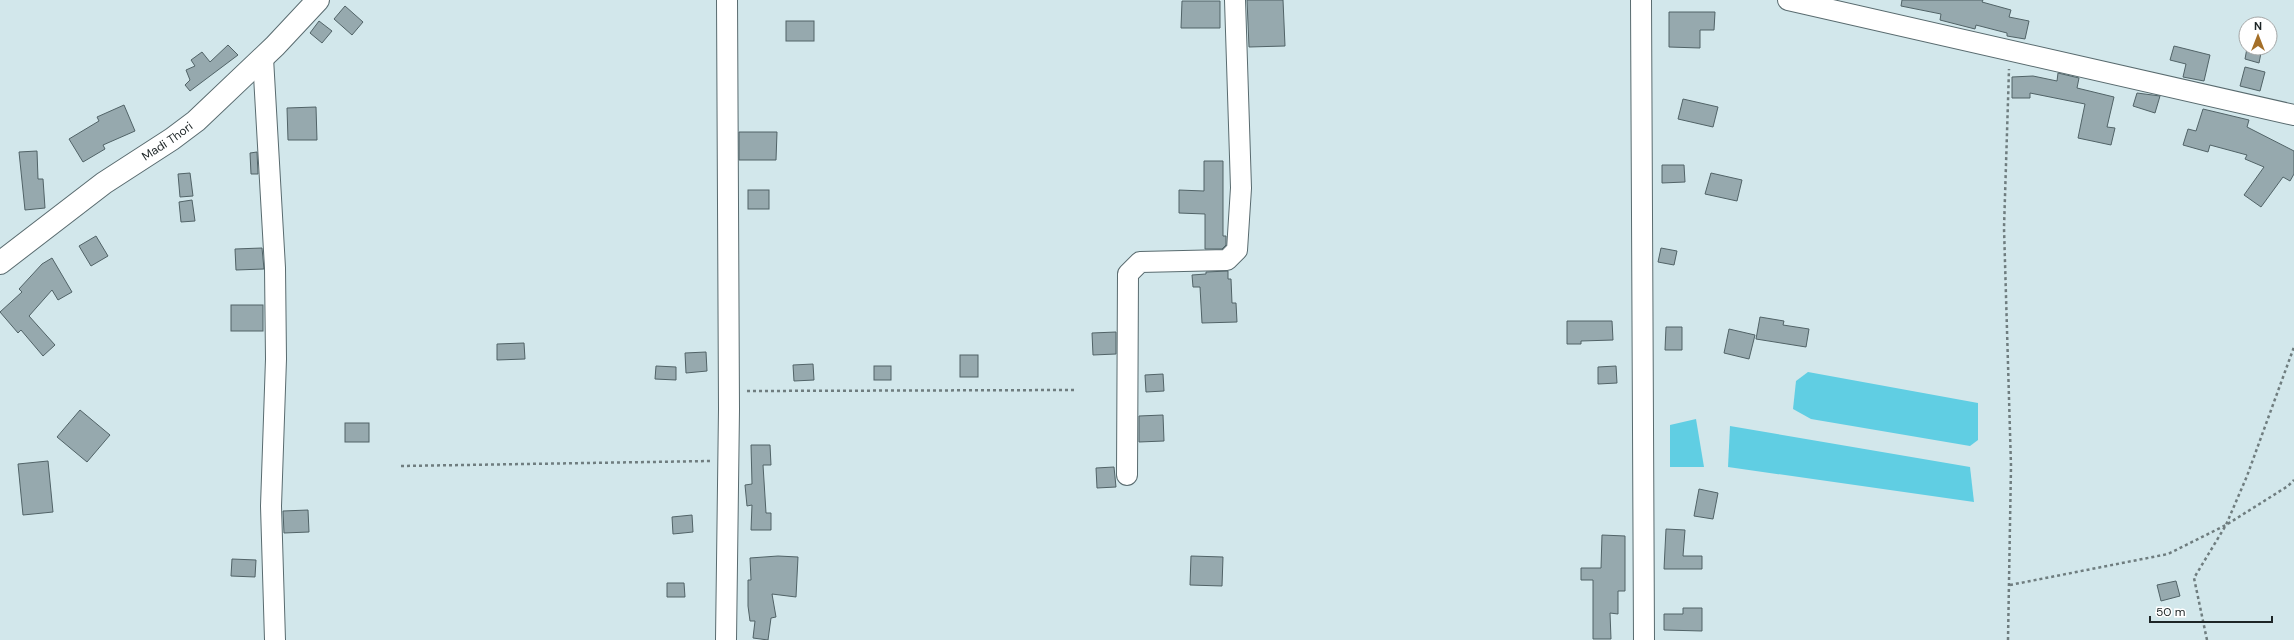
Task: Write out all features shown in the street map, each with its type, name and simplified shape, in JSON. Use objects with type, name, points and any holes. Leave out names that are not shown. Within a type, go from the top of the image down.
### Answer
[{"type":"main road","name":"Madi Thori","points":[[0,263],[104,183],[172,139],[196,121],[263,58],[318,0]]},
{"type":"street","points":[[726,640],[729,461],[727,0]]},
{"type":"street","points":[[1127,475],[1128,274],[1140,262],[1227,260],[1237,250],[1241,188],[1235,0]]},
{"type":"street","points":[[1640,0],[1644,640]]},
{"type":"street","points":[[1788,0],[2294,115]]},
{"type":"street","points":[[263,58],[275,268],[276,359],[271,506],[275,640]]},
{"type":"path","points":[[2008,640],[2011,466],[2004,228],[2010,50]]},
{"type":"path","points":[[2207,640],[2194,578],[2226,525],[2294,347]]},
{"type":"path","points":[[729,391],[1076,390]]},
{"type":"path","points":[[401,466],[729,461]]},
{"type":"path","points":[[2010,585],[2168,554],[2226,525],[2288,486],[2294,480]]},
{"type":"water","points":[[1808,372],[1978,403],[1978,440],[1970,446],[1811,419],[1793,409],[1796,381]]},
{"type":"water","points":[[1696,419],[1704,467],[1670,467],[1670,425]]},
{"type":"water","points":[[1730,426],[1970,467],[1974,502],[1728,467]]},
{"type":"building","points":[[1247,0],[1283,0],[1285,46],[1249,47]]},
{"type":"building","points":[[1902,0],[1983,0],[1982,2],[2011,10],[2009,17],[2029,21],[2025,39],[2007,36],[2007,33],[1976,25],[1975,29],[1940,20],[1941,14],[1901,6]]},
{"type":"building","points":[[1182,1],[1220,1],[1220,28],[1181,28]]},
{"type":"building","points":[[345,6],[363,22],[352,35],[334,19]]},
{"type":"building","points":[[1669,12],[1715,12],[1714,30],[1700,30],[1700,48],[1669,47]]},
{"type":"building","points":[[319,21],[332,31],[322,43],[310,33]]},
{"type":"building","points":[[786,21],[814,21],[814,41],[786,41]]},
{"type":"building","points":[[228,45],[238,55],[190,91],[185,85],[190,80],[186,70],[195,66],[191,60],[202,52],[210,62]]},
{"type":"building","points":[[2174,46],[2210,55],[2204,81],[2183,77],[2186,64],[2170,60]]},
{"type":"building","points":[[2246,56],[2260,56],[2259,63],[2245,59]]},
{"type":"building","points":[[2245,67],[2265,72],[2260,91],[2240,86]]},
{"type":"building","points":[[2058,73],[2079,78],[2077,88],[2114,97],[2107,127],[2115,128],[2111,145],[2078,138],[2085,104],[2030,93],[2030,98],[2012,98],[2012,77],[2033,76],[2057,81]]},
{"type":"building","points":[[2137,93],[2160,96],[2155,113],[2133,106]]},
{"type":"building","points":[[1683,99],[1718,107],[1713,127],[1678,119]]},
{"type":"building","points":[[124,105],[135,131],[103,145],[105,149],[83,162],[69,139],[99,121],[97,117]]},
{"type":"building","points":[[316,107],[317,140],[288,140],[287,108]]},
{"type":"building","points":[[2203,109],[2249,120],[2247,127],[2294,151],[2294,174],[2290,181],[2283,177],[2261,207],[2244,195],[2264,167],[2245,159],[2247,155],[2210,145],[2208,152],[2183,145],[2188,129],[2196,131]]},
{"type":"building","points":[[739,132],[777,132],[776,160],[739,160]]},
{"type":"building","points":[[37,151],[38,179],[43,179],[45,208],[25,210],[19,152]]},
{"type":"building","points":[[257,152],[258,174],[251,174],[250,153]]},
{"type":"building","points":[[1204,161],[1223,161],[1223,236],[1226,236],[1226,245],[1222,249],[1205,249],[1205,214],[1179,213],[1179,190],[1204,191]]},
{"type":"building","points":[[1662,165],[1684,165],[1685,182],[1662,183]]},
{"type":"building","points":[[190,173],[193,196],[180,197],[178,174]]},
{"type":"building","points":[[1711,173],[1742,180],[1737,201],[1705,194]]},
{"type":"building","points":[[748,190],[769,190],[769,209],[748,209]]},
{"type":"building","points":[[192,200],[195,221],[181,222],[179,202]]},
{"type":"building","points":[[96,236],[108,256],[91,266],[79,246]]},
{"type":"building","points":[[262,248],[264,269],[236,270],[235,249]]},
{"type":"building","points":[[1661,248],[1677,251],[1674,265],[1658,262]]},
{"type":"building","points":[[52,258],[72,292],[58,300],[52,290],[29,316],[55,345],[43,356],[21,330],[18,333],[0,312],[22,292],[19,289],[42,264]]},
{"type":"building","points":[[1228,271],[1228,279],[1231,279],[1232,303],[1236,303],[1237,322],[1202,323],[1200,287],[1193,287],[1192,275],[1206,274],[1206,272]]},
{"type":"building","points":[[231,305],[263,305],[263,331],[231,331]]},
{"type":"building","points":[[1760,317],[1784,321],[1783,325],[1809,329],[1806,347],[1756,339]]},
{"type":"building","points":[[1567,321],[1612,321],[1613,340],[1581,341],[1581,344],[1567,344]]},
{"type":"building","points":[[1666,327],[1682,327],[1682,350],[1665,350]]},
{"type":"building","points":[[1729,329],[1755,335],[1749,359],[1724,353]]},
{"type":"building","points":[[1116,332],[1116,354],[1093,355],[1092,333]]},
{"type":"building","points":[[524,343],[525,359],[497,360],[497,344]]},
{"type":"building","points":[[706,352],[707,371],[686,373],[685,353]]},
{"type":"building","points":[[960,355],[978,355],[978,377],[960,377]]},
{"type":"building","points":[[813,364],[814,380],[794,381],[793,365]]},
{"type":"building","points":[[656,366],[676,367],[676,380],[655,379]]},
{"type":"building","points":[[874,366],[891,366],[891,380],[874,380]]},
{"type":"building","points":[[1616,366],[1617,383],[1598,384],[1598,367]]},
{"type":"building","points":[[1163,374],[1164,391],[1146,392],[1145,375]]},
{"type":"building","points":[[80,410],[110,435],[87,462],[57,437]]},
{"type":"building","points":[[1163,415],[1164,441],[1139,442],[1139,416]]},
{"type":"building","points":[[345,423],[369,423],[369,442],[345,442]]},
{"type":"building","points":[[751,445],[770,445],[771,465],[763,465],[766,513],[771,513],[771,530],[751,530],[752,505],[747,506],[745,485],[752,484]]},
{"type":"building","points":[[48,461],[53,512],[23,515],[18,464]]},
{"type":"building","points":[[1114,467],[1116,487],[1097,488],[1096,468]]},
{"type":"building","points":[[1699,489],[1718,493],[1713,519],[1694,516]]},
{"type":"building","points":[[308,510],[309,532],[284,533],[283,511]]},
{"type":"building","points":[[692,515],[693,532],[673,534],[672,517]]},
{"type":"building","points":[[1666,529],[1685,530],[1683,556],[1702,556],[1702,569],[1664,569]]},
{"type":"building","points":[[1602,535],[1625,536],[1625,591],[1618,591],[1618,614],[1610,613],[1611,639],[1593,639],[1593,580],[1581,580],[1581,568],[1601,568]]},
{"type":"building","points":[[778,556],[798,557],[796,597],[772,594],[776,617],[771,618],[768,640],[753,638],[755,621],[750,621],[748,606],[748,580],[751,580],[750,558]]},
{"type":"building","points":[[1191,556],[1223,557],[1222,586],[1190,585]]},
{"type":"building","points":[[232,559],[256,560],[255,577],[231,576]]},
{"type":"building","points":[[2176,581],[2180,596],[2161,601],[2157,585]]},
{"type":"building","points":[[667,583],[684,583],[685,597],[667,597]]},
{"type":"building","points":[[1683,608],[1702,608],[1702,631],[1664,630],[1664,614],[1683,614]]}]
